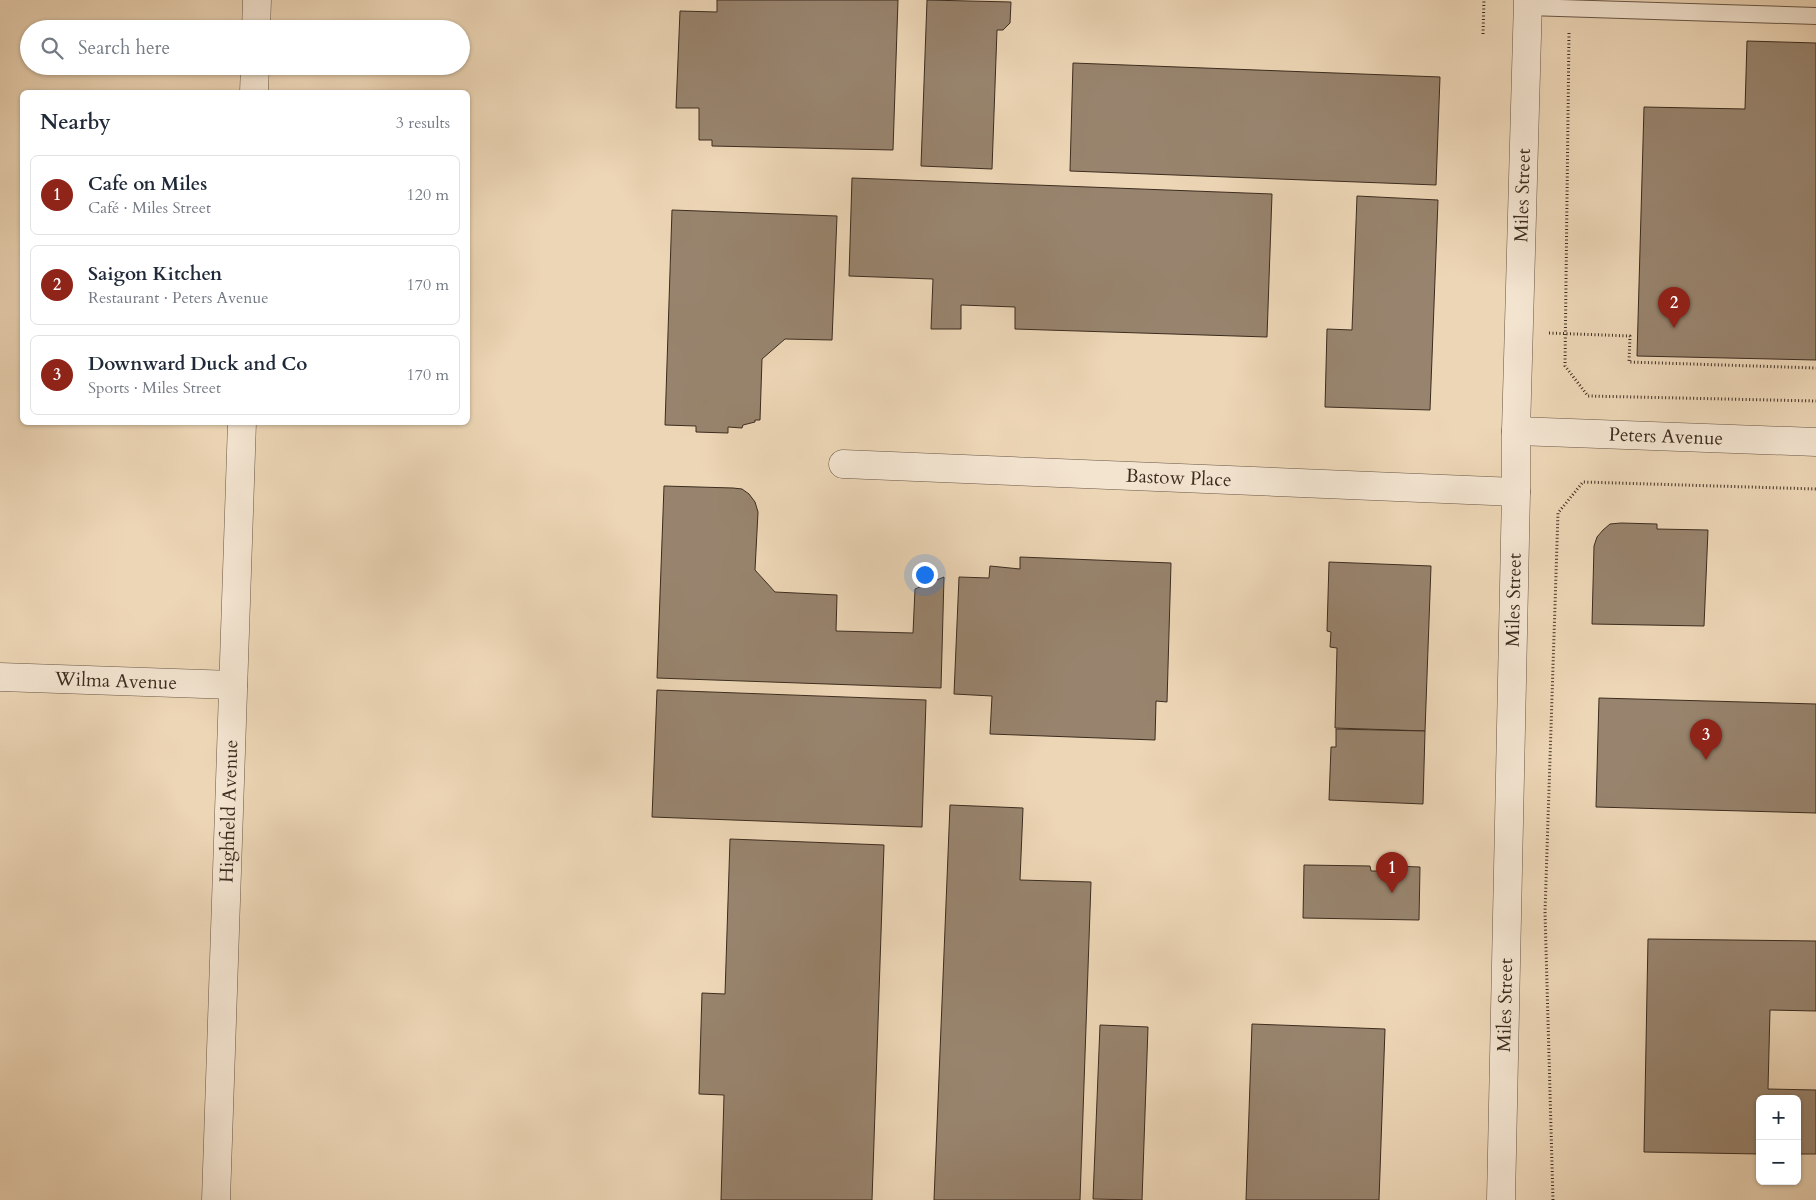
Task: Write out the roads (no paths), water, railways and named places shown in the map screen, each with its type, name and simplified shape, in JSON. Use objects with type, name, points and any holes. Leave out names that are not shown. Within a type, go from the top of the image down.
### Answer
[{"type":"street","points":[[256,20],[257,0]]},
{"type":"street","name":"Miles Street","points":[[1501,1200],[1516,431],[1528,3]]},
{"type":"street","points":[[254,90],[255,75]]},
{"type":"street","name":"Highfield Avenue","points":[[216,1200],[242,425]]},
{"type":"street","name":"Peters Avenue","points":[[1516,431],[1816,442]]},
{"type":"street","name":"Bastow Place","points":[[843,464],[1516,492]]},
{"type":"street","name":"Wilma Avenue","points":[[0,677],[233,685]]},
{"type":"lane","points":[[1528,3],[1569,8],[1816,16]]},
{"type":"place","name":"Saigon Kitchen","points":[[1674,328]]},
{"type":"place","name":"Downward Duck and Co","points":[[1706,760]]},
{"type":"place","name":"Cafe on Miles","points":[[1392,893]]}]
